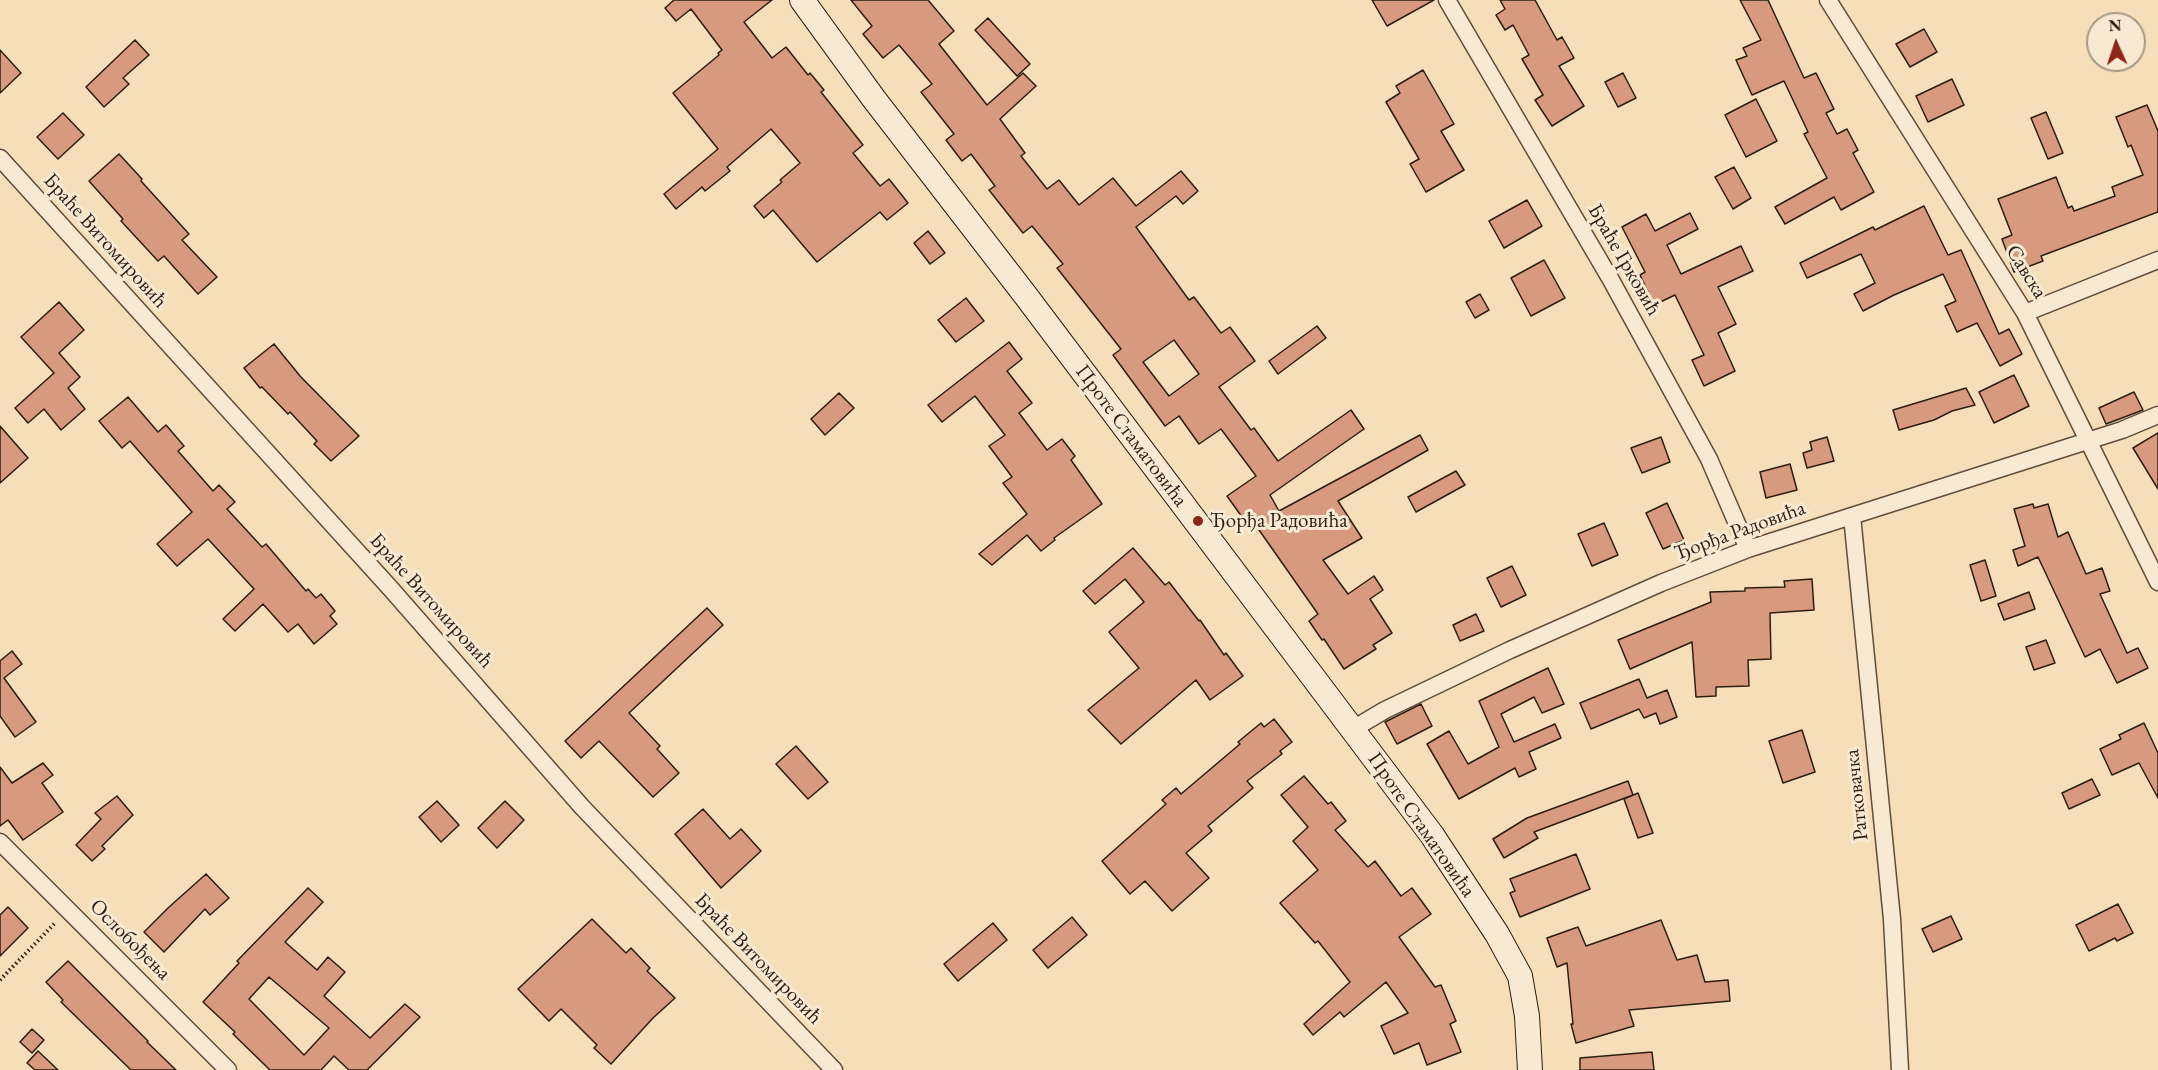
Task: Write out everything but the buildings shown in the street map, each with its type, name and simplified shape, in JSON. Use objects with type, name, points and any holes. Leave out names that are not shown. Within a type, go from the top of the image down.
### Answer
[{"type":"street","name":"Проте Стаматовића","points":[[802,0],[874,99],[1026,296],[1432,835],[1514,962],[1520,976],[1526,1003],[1530,1070]]},
{"type":"street","name":"Браће Грковић","points":[[1447,0],[1611,280],[1709,459],[1749,549]]},
{"type":"street","name":"Савска","points":[[1828,0],[2025,313],[2158,582]]},
{"type":"street","name":"Браће Витомировић","points":[[0,158],[391,589],[582,807],[834,1070]]},
{"type":"street","points":[[2025,313],[2158,260]]},
{"type":"street","name":"Ђорђа Радовића","points":[[1353,729],[1385,710],[1510,650],[1661,583],[1749,549],[2089,441],[2158,416]]},
{"type":"street","name":"Ратковачка","points":[[1852,516],[1892,919],[1900,1070]]},
{"type":"street","name":"Ослобођења","points":[[0,842],[228,1070]]},
{"type":"path","points":[[0,980],[68,910]]},
{"type":"place","name":"Ђорђа Радовића","points":[[1198,521]]}]
